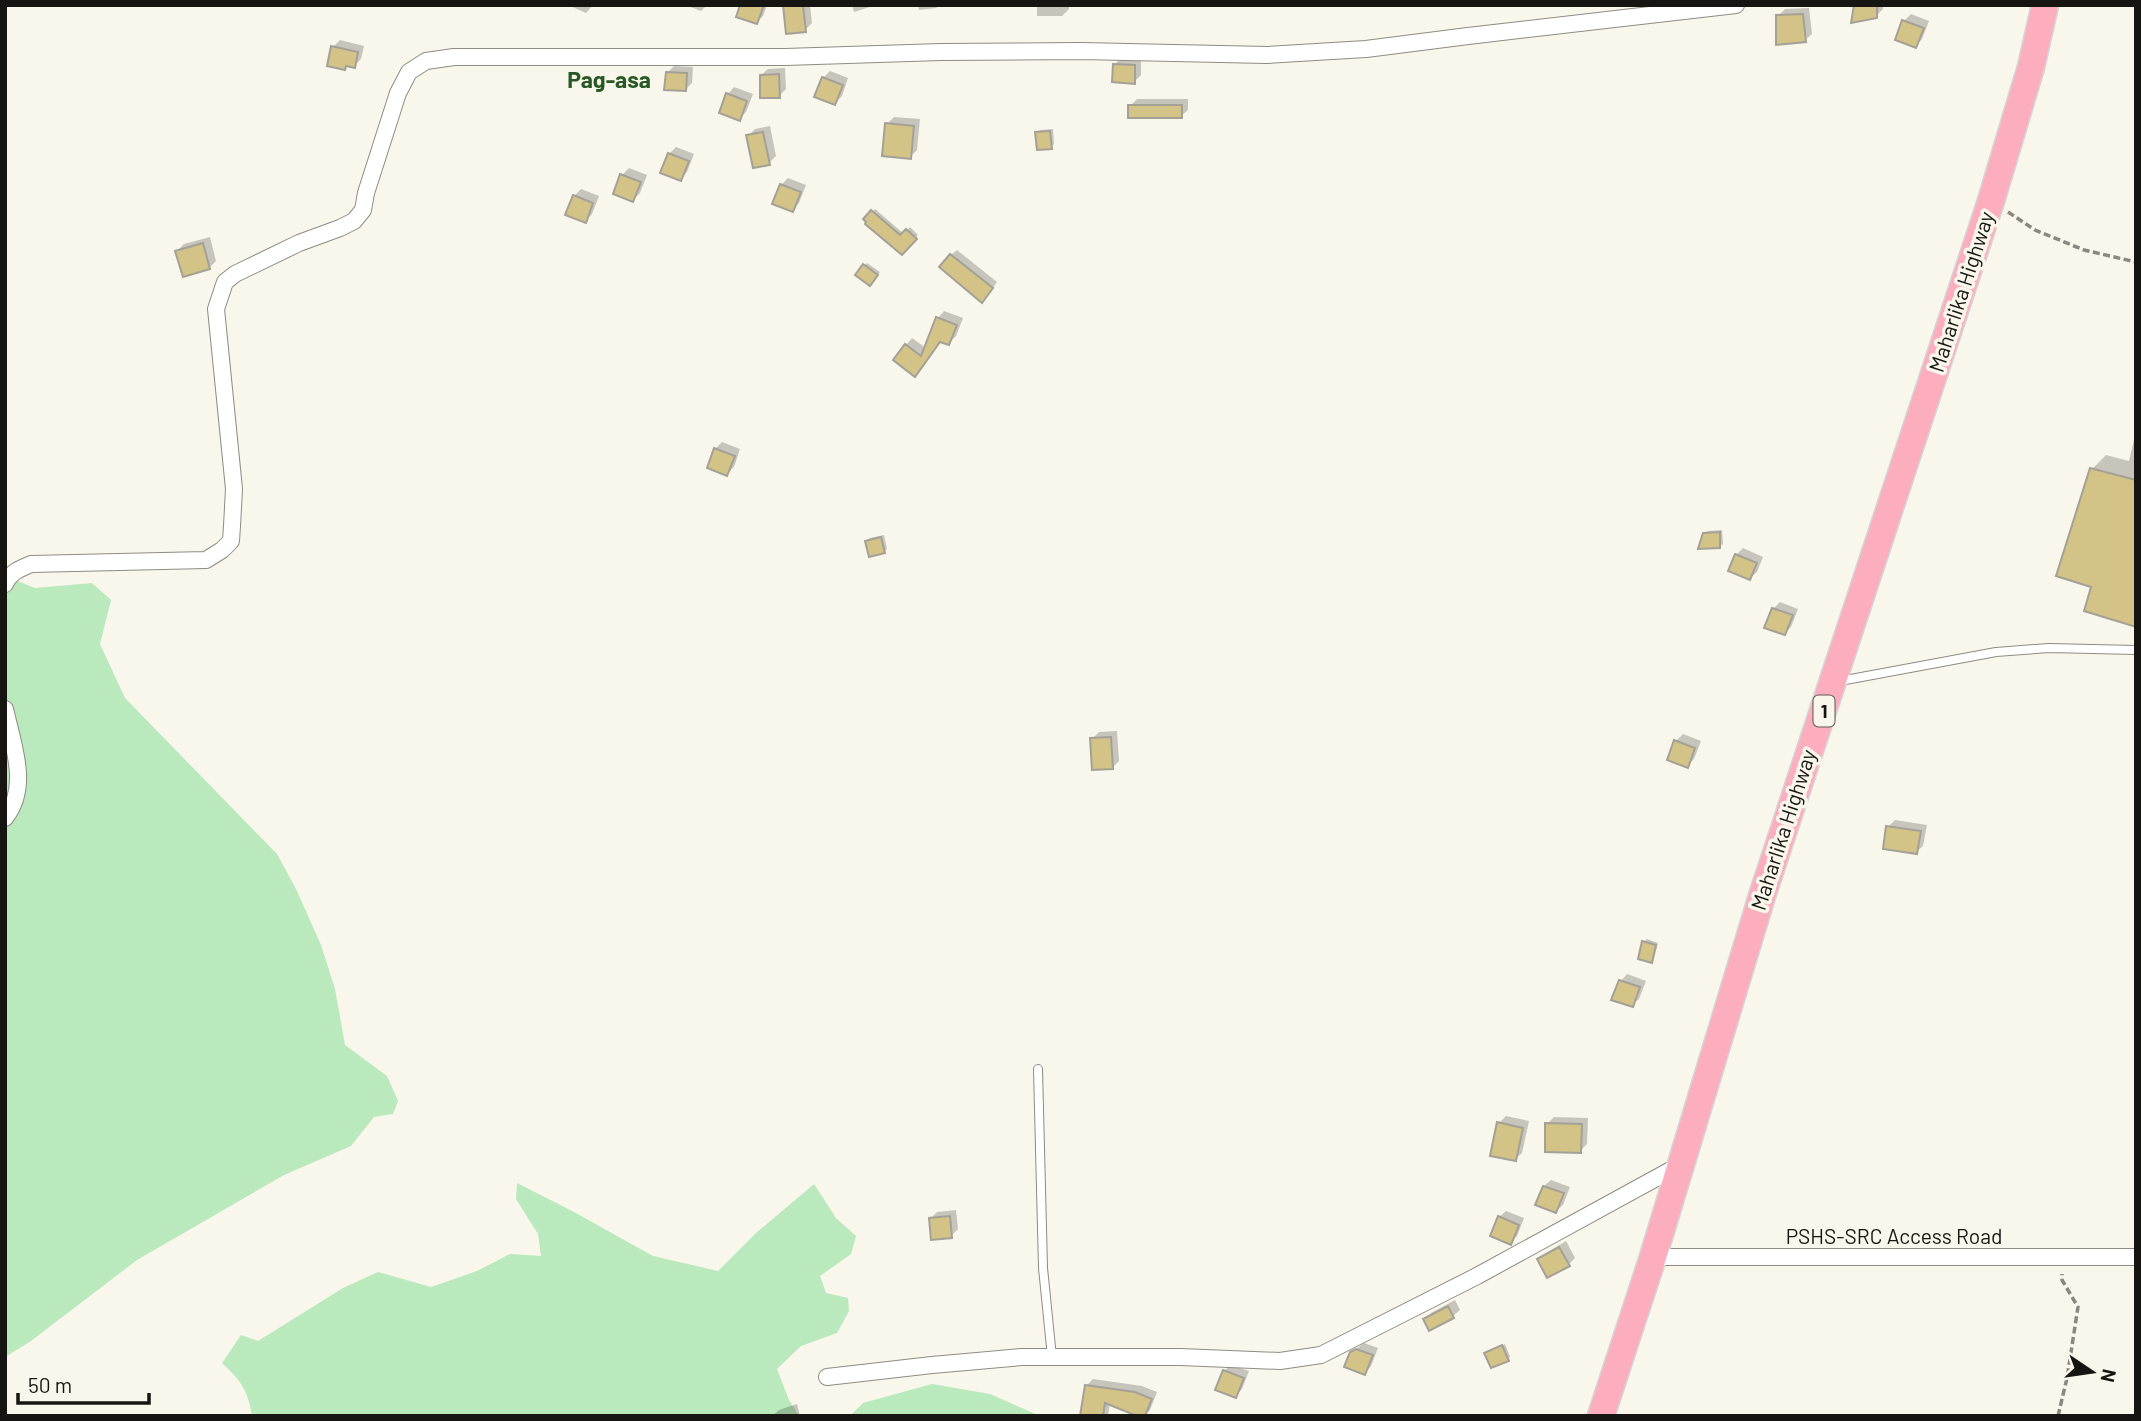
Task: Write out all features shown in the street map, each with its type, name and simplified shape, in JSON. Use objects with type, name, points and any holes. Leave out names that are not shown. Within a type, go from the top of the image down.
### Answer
[{"type":"highway","name":"Maharlika Highway","points":[[1601,1416],[1653,1257],[1762,896],[1991,201],[2031,67],[2045,5]]},
{"type":"street","points":[[5,584],[15,571],[31,564],[206,560],[231,541],[234,489],[216,309],[219,293],[225,282],[235,274],[299,243],[354,221],[363,210],[398,93],[409,72],[426,61],[454,57],[785,57],[1081,51],[1267,55],[1366,50],[1736,5]]},
{"type":"street","points":[[5,709],[19,775],[14,807],[5,818]]},
{"type":"street","points":[[827,1377],[1022,1357],[1180,1357],[1280,1361],[1306,1359],[1321,1355],[1477,1276],[1680,1165]]},
{"type":"street","name":"PSHS-SRC Access Road","points":[[1653,1257],[2136,1257]]},
{"type":"lane","points":[[1833,682],[1996,652],[2049,648],[2136,650]]},
{"type":"lane","points":[[1038,1069],[1043,1268],[1052,1357]]},
{"type":"path","points":[[1991,201],[2035,230],[2084,250],[2136,262]]},
{"type":"path","points":[[2058,1416],[2078,1307],[2062,1280],[2063,1258]]},
{"type":"green space","points":[[5,576],[35,588],[92,583],[111,600],[100,644],[125,698],[277,854],[321,945],[335,989],[345,1045],[387,1076],[398,1101],[393,1114],[374,1117],[351,1146],[284,1175],[137,1260],[31,1341],[5,1357]]},
{"type":"green space","points":[[517,1183],[653,1256],[718,1271],[756,1233],[814,1184],[836,1218],[856,1236],[851,1254],[820,1276],[826,1293],[848,1298],[849,1311],[837,1333],[801,1346],[777,1369],[789,1400],[799,1416],[252,1416],[243,1386],[222,1363],[241,1335],[258,1341],[343,1288],[378,1272],[431,1287],[477,1271],[510,1254],[541,1256],[538,1234],[516,1199]]},
{"type":"green space","points":[[932,1384],[990,1394],[1040,1416],[850,1416],[863,1403]]},
{"type":"building","points":[[740,5],[764,5],[757,24],[736,17]]},
{"type":"building","points":[[783,5],[803,5],[806,32],[786,34]]},
{"type":"building","points":[[1854,5],[1877,5],[1877,18],[1851,23]]},
{"type":"building","points":[[1803,14],[1806,42],[1776,45],[1776,15]]},
{"type":"building","points":[[1902,20],[1924,28],[1916,48],[1895,40]]},
{"type":"building","points":[[331,46],[358,52],[355,68],[346,66],[345,70],[327,66]]},
{"type":"building","points":[[1113,64],[1135,65],[1135,84],[1112,82]]},
{"type":"building","points":[[666,72],[687,73],[686,91],[664,90]]},
{"type":"building","points":[[779,74],[780,98],[760,98],[760,75]]},
{"type":"building","points":[[822,77],[843,85],[835,105],[814,97]]},
{"type":"building","points":[[726,93],[747,101],[740,121],[719,113]]},
{"type":"building","points":[[1128,105],[1182,105],[1182,118],[1128,118]]},
{"type":"building","points":[[885,123],[914,126],[911,159],[882,156]]},
{"type":"building","points":[[1050,131],[1052,149],[1037,150],[1035,132]]},
{"type":"building","points":[[763,132],[770,165],[753,168],[746,135]]},
{"type":"building","points":[[668,153],[689,161],[681,181],[660,173]]},
{"type":"building","points":[[620,174],[641,182],[633,202],[613,194]]},
{"type":"building","points":[[780,184],[801,192],[793,212],[772,204]]},
{"type":"building","points":[[573,195],[593,203],[586,223],[565,215]]},
{"type":"building","points":[[871,210],[900,235],[906,229],[917,239],[902,255],[865,224],[863,219]]},
{"type":"building","points":[[203,243],[210,269],[183,277],[175,251]]},
{"type":"building","points":[[950,254],[993,288],[982,303],[939,267]]},
{"type":"building","points":[[863,264],[878,275],[870,286],[855,275]]},
{"type":"building","points":[[936,317],[957,325],[949,345],[940,342],[915,377],[893,360],[905,344],[921,356]]},
{"type":"building","points":[[714,448],[735,456],[727,476],[707,468]]},
{"type":"building","points":[[2090,468],[2136,480],[2136,627],[2084,611],[2091,587],[2056,576]]},
{"type":"building","points":[[1720,532],[1720,548],[1698,549],[1703,533]]},
{"type":"building","points":[[881,537],[885,553],[869,557],[865,541]]},
{"type":"building","points":[[1735,554],[1757,563],[1750,580],[1728,571]]},
{"type":"building","points":[[1772,608],[1793,615],[1785,635],[1764,628]]},
{"type":"building","points":[[1111,737],[1113,769],[1092,770],[1090,738]]},
{"type":"building","points":[[1674,740],[1695,748],[1688,768],[1667,760]]},
{"type":"building","points":[[1886,826],[1921,831],[1917,854],[1883,849]]},
{"type":"building","points":[[1642,941],[1656,945],[1652,963],[1638,959]]},
{"type":"building","points":[[1619,980],[1640,987],[1633,1007],[1611,1000]]},
{"type":"building","points":[[1497,1122],[1523,1128],[1516,1161],[1490,1156]]},
{"type":"building","points":[[1545,1123],[1582,1124],[1581,1153],[1545,1152]]},
{"type":"building","points":[[1543,1186],[1564,1193],[1556,1213],[1535,1205]]},
{"type":"building","points":[[950,1216],[952,1238],[931,1240],[929,1218]]},
{"type":"building","points":[[1498,1216],[1519,1225],[1511,1245],[1490,1236]]},
{"type":"building","points":[[1559,1247],[1570,1266],[1547,1278],[1537,1259]]},
{"type":"building","points":[[1448,1306],[1454,1318],[1429,1331],[1423,1319]]},
{"type":"building","points":[[1502,1345],[1509,1361],[1491,1368],[1484,1353]]},
{"type":"building","points":[[1356,1349],[1373,1355],[1365,1375],[1344,1367],[1350,1352]]},
{"type":"building","points":[[1223,1370],[1244,1378],[1236,1398],[1215,1390]]},
{"type":"building","points":[[1085,1385],[1135,1392],[1152,1399],[1145,1416],[1137,1416],[1105,1403],[1103,1416],[1080,1416]]},
{"type":"district","name":"Pag-asa","points":[[609,80]]}]
